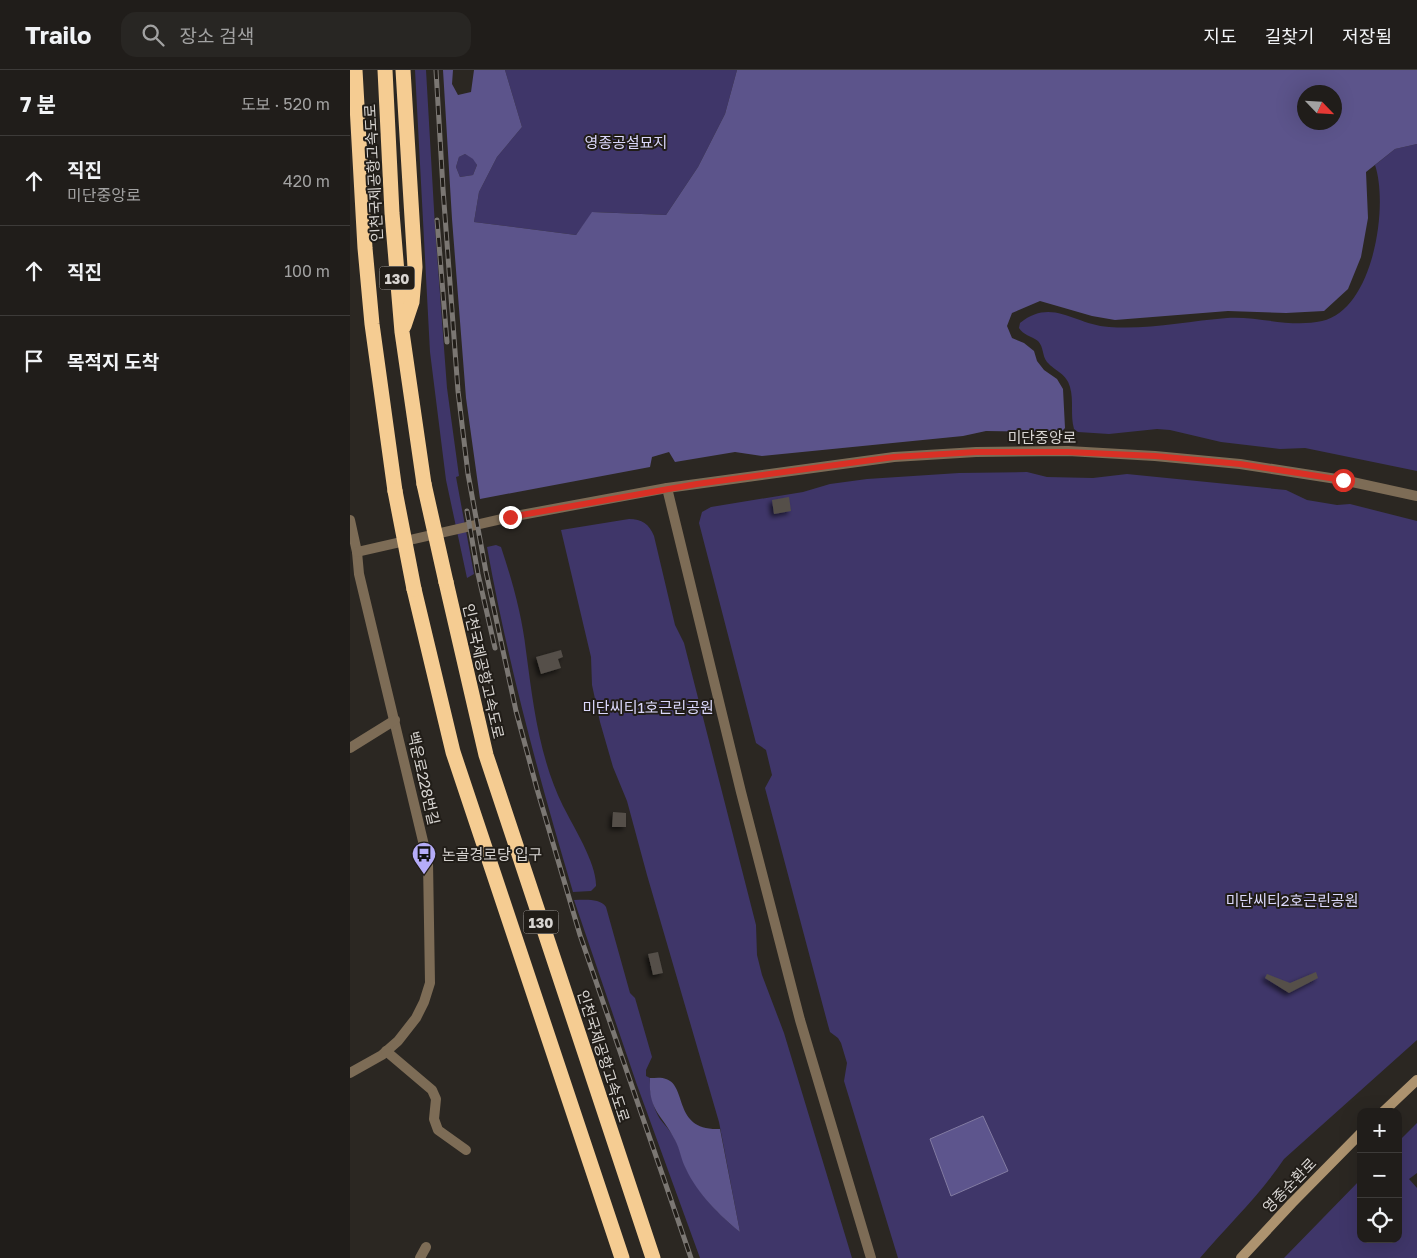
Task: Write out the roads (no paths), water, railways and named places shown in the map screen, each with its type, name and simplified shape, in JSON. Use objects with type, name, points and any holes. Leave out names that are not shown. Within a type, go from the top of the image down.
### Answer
[{"type":"highway","name":"인천국제공항고속도로","points":[[356,70],[365,248],[372,324],[395,491],[414,589],[453,752],[622,1258]]},
{"type":"highway","name":"인천국제공항고속도로","points":[[385,70],[392,213],[402,332],[424,484],[446,582],[486,755],[654,1258]]},
{"type":"highway","points":[[402,332],[412,302],[415,267],[404,70]]},
{"type":"main road","points":[[1388,1108],[1417,1080]]},
{"type":"main road","name":"영종순환로","points":[[1241,1258],[1357,1138]]},
{"type":"street","name":"미단중앙로","points":[[354,553],[510,517],[666,488],[894,457],[976,452],[1068,452],[1155,456],[1240,464],[1343,480],[1417,496]]},
{"type":"street","points":[[666,488],[741,792],[800,1020],[872,1258]]},
{"type":"street","name":"백운로228번길","points":[[350,520],[354,553],[428,862],[430,983],[416,1018],[398,1041],[350,1074]]},
{"type":"street","points":[[350,748],[395,720]]},
{"type":"street","points":[[386,1051],[432,1090],[436,1099],[434,1119],[438,1130],[466,1150]]},
{"type":"street","points":[[420,1258],[426,1248]]},
{"type":"railway","points":[[436,70],[458,391],[468,474],[486,572],[516,711],[580,935],[691,1258]]},
{"type":"railway","points":[[437,220],[447,342]]},
{"type":"railway","points":[[467,511],[478,574],[495,648]]},
{"type":"place","name":"논골경로당 입구","points":[[424,875]]},
{"type":"park label","name":"영종공설묘지","points":[[626,142]]},
{"type":"park label","name":"미단씨티1호근린공원","points":[[648,707]]},
{"type":"park label","name":"미단씨티2호근린공원","points":[[1292,900]]}]
